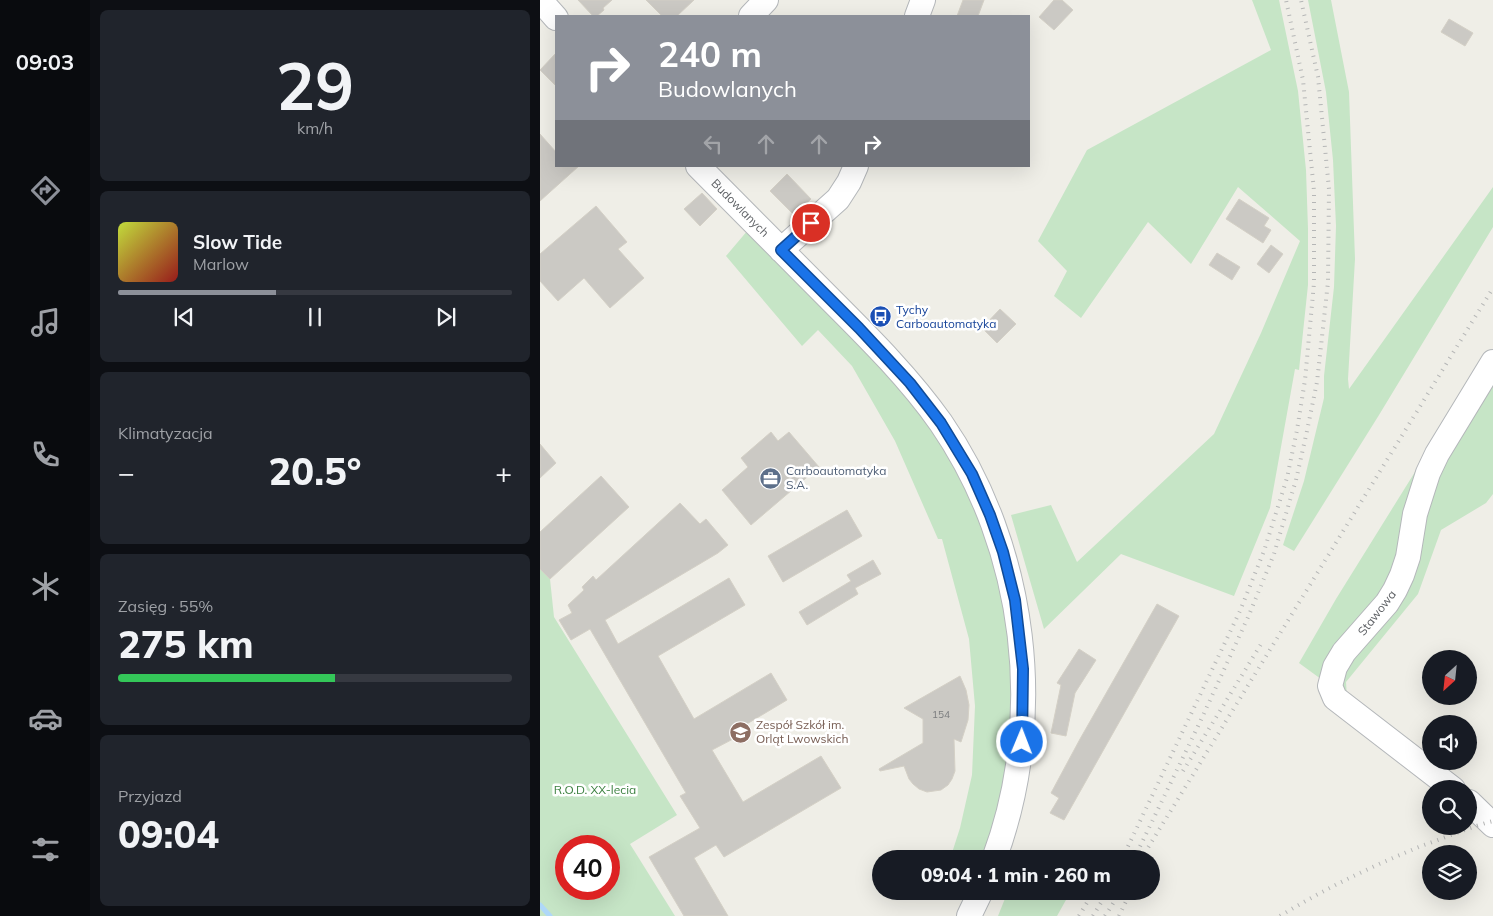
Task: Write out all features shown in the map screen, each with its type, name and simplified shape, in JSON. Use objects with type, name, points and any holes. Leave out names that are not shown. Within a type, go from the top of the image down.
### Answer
[{"type":"street","points":[[540,0],[555,17]]},
{"type":"street","points":[[752,15],[766,0]]},
{"type":"street","points":[[917,15],[923,0]]},
{"type":"street","name":"Budowlanych","points":[[699,167],[906,378],[941,423],[972,474],[990,515],[1003,552],[1015,600],[1023,669],[1022,742],[1010,807],[997,850]]},
{"type":"street","points":[[781,250],[838,199],[856,167]]},
{"type":"street","name":"Stawowa","points":[[1442,780],[1335,698],[1330,686],[1335,667],[1344,652],[1387,603],[1395,590],[1408,558],[1415,514],[1428,472],[1493,362]]},
{"type":"street","points":[[1477,810],[1493,825]]},
{"type":"street","points":[[969,916],[977,900]]},
{"type":"green space","points":[[1252,0],[1279,0],[1298,91],[1306,170],[1308,285],[1299,370],[1295,369],[1270,508],[1234,596],[1121,554],[1044,629],[1011,515],[1051,505],[1077,562],[1214,434],[1261,333],[1300,241],[1238,187],[1191,264],[1148,222],[1081,318],[1054,296],[1067,271],[1038,241],[1087,150],[1271,50]]},
{"type":"green space","points":[[1308,0],[1331,0],[1349,92],[1355,259],[1349,389],[1493,187],[1493,227],[1294,551],[1283,545],[1304,481],[1324,398],[1324,376],[1334,287],[1336,226],[1333,160],[1326,92]]},
{"type":"green space","points":[[748,230],[877,362],[921,414],[958,473],[981,523],[1000,583],[1011,658],[1012,726],[1004,784],[987,850],[953,850],[972,775],[975,706],[969,639],[942,539],[938,539],[895,441],[852,366],[818,330],[802,346],[726,256]]},
{"type":"green space","points":[[1493,384],[1493,494],[1486,503],[1441,530],[1418,594],[1346,682],[1347,698],[1299,663],[1336,599],[1428,451],[1450,456]]},
{"type":"green space","name":"R.O.D. XX-lecia","points":[[540,569],[550,579],[554,617],[677,815],[630,844],[675,916],[540,916]]},
{"type":"green space","points":[[1004,900],[1066,900],[1057,916],[998,916]]},
{"type":"building","points":[[578,0],[612,0],[598,15],[592,15]]},
{"type":"building","points":[[646,0],[694,0],[678,15],[661,15]]},
{"type":"building","points":[[963,0],[984,0],[978,15],[957,15]]},
{"type":"building","points":[[1054,0],[1062,0],[1073,10],[1054,30],[1039,17]]},
{"type":"building","points":[[1449,19],[1473,33],[1465,46],[1441,32]]},
{"type":"building","points":[[555,54],[555,85],[540,70]]},
{"type":"building","points":[[540,134],[555,151],[555,167],[578,167],[540,201]]},
{"type":"building","points":[[787,174],[811,199],[794,215],[770,191]]},
{"type":"building","points":[[702,193],[717,209],[700,226],[684,209]]},
{"type":"building","points":[[1239,199],[1269,218],[1264,226],[1271,230],[1263,243],[1226,219]]},
{"type":"building","points":[[596,206],[627,242],[618,249],[644,278],[610,308],[584,278],[558,301],[540,281],[540,254]]},
{"type":"building","points":[[1271,245],[1283,254],[1269,273],[1257,264]]},
{"type":"building","points":[[1217,253],[1240,267],[1232,280],[1209,265]]},
{"type":"building","points":[[1000,309],[1016,324],[997,343],[982,328]]},
{"type":"building","name":"Carboautomatyka S.A.","points":[[771,432],[778,441],[789,432],[819,467],[751,525],[722,490],[748,467],[741,458]]},
{"type":"building","points":[[540,444],[556,463],[540,478]]},
{"type":"building","points":[[601,476],[629,507],[550,579],[540,569],[540,532]]},
{"type":"building","points":[[680,503],[700,524],[706,519],[728,545],[718,553],[605,620],[618,644],[729,578],[745,605],[658,656],[694,719],[771,673],[787,700],[730,734],[733,739],[712,750],[743,802],[821,756],[841,788],[724,857],[716,845],[694,858],[728,916],[684,916],[649,857],[700,828],[680,796],[686,793],[590,629],[571,640],[559,620],[572,613],[568,605],[584,590],[582,587],[593,576],[596,580]]},
{"type":"building","points":[[847,510],[862,536],[783,582],[768,556]]},
{"type":"building","points":[[873,560],[881,574],[855,588],[858,594],[807,625],[799,612],[851,581],[847,575]]},
{"type":"building","points":[[1157,604],[1179,616],[1064,820],[1050,813],[1059,798],[1051,793]]},
{"type":"building","points":[[1079,649],[1096,660],[1075,693],[1066,736],[1051,733],[1061,685],[1057,683]]},
{"type":"building","points":[[960,676],[966,690],[969,705],[968,720],[961,742],[954,739],[955,771],[948,785],[941,790],[927,792],[913,784],[904,766],[880,771],[879,769],[923,743],[923,719],[904,708]]},
{"type":"waterway","points":[[540,905],[550,916]]},
{"type":"railway","points":[[1126,850],[1240,611],[1264,551],[1287,478],[1297,430],[1305,380],[1314,283],[1314,191],[1303,80],[1286,0]]},
{"type":"railway","points":[[1138,850],[1200,722],[1249,615],[1274,554],[1296,480],[1317,382],[1328,282],[1329,189],[1318,77],[1301,0]]},
{"type":"railway","points":[[1147,850],[1493,288]]},
{"type":"railway","points":[[1183,771],[1263,641]]},
{"type":"railway","points":[[1280,916],[1350,878],[1387,861],[1424,845],[1493,821]]},
{"type":"railway","points":[[1079,916],[1089,900]]},
{"type":"railway","points":[[1093,916],[1103,900]]},
{"type":"railway","points":[[1105,916],[1115,900]]},
{"type":"railway","points":[[1119,916],[1127,900]]},
{"type":"place","name":"Tychy Carboautomatyka","points":[[880,317]]},
{"type":"place","name":"Carboautomatyka S.A.","points":[[770,478]]},
{"type":"place","name":"Zespół Szkół im. Orląt Lwowskich","points":[[740,732]]},
{"type":"route","points":[[811,223],[781,250],[906,378],[941,423],[972,474],[990,515],[1003,552],[1015,600],[1023,669],[1022,742]]}]
